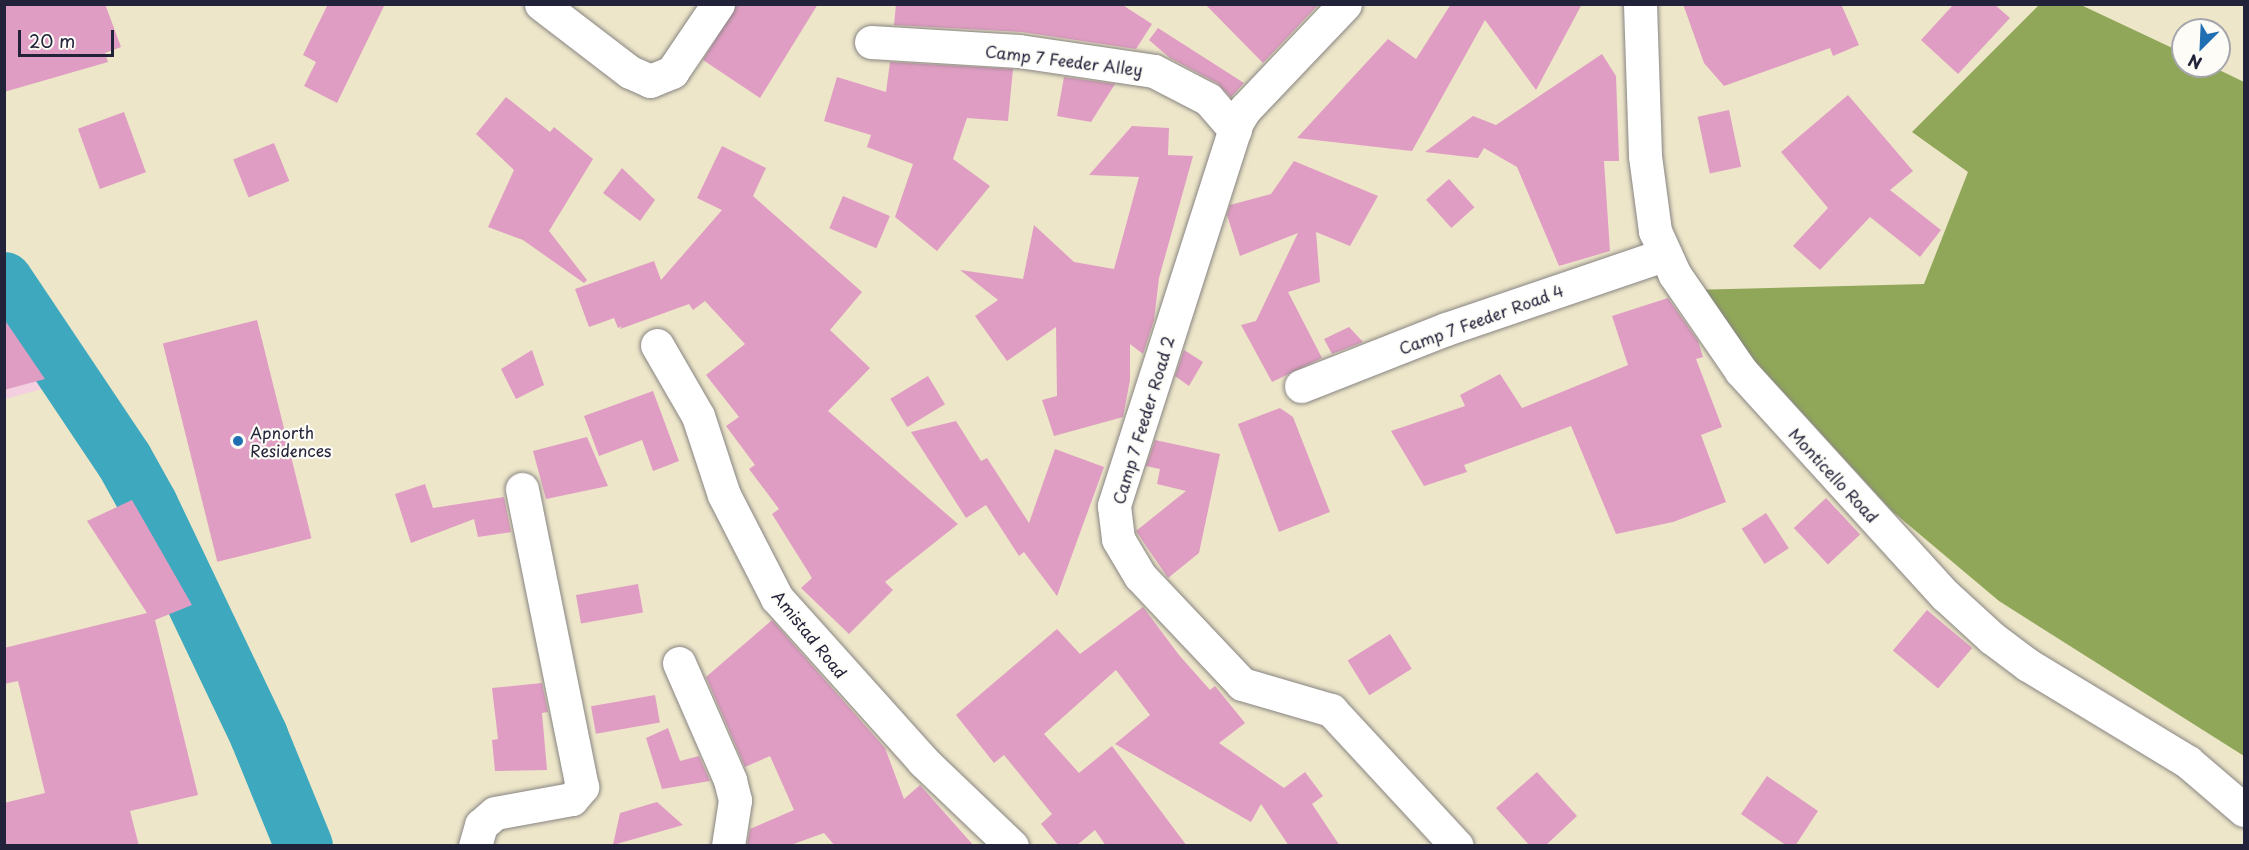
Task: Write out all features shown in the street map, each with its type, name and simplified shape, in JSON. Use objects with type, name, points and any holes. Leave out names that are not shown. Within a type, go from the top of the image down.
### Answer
[{"type":"street","points":[[541,4],[630,72],[650,81],[672,72],[718,4]]},
{"type":"street","name":"Camp 7 Feeder Road 2","points":[[1345,4],[1245,108],[1235,130],[1114,506],[1118,539],[1140,576],[1242,684],[1331,710],[1457,846]]},
{"type":"street","name":"Monticello Road","points":[[1640,4],[1645,156],[1650,204],[1663,255],[1741,371],[1945,596],[2028,665],[2188,762],[2244,810]]},
{"type":"street","name":"Camp 7 Feeder Alley","points":[[872,42],[1019,51],[1154,71],[1208,99],[1235,130]]},
{"type":"street","name":"Camp 7 Feeder Road 4","points":[[1301,387],[1446,329],[1663,255]]},
{"type":"street","name":"Amistad Road","points":[[657,345],[698,416],[724,495],[777,598],[899,736],[1012,846]]},
{"type":"street","points":[[475,846],[481,825],[495,813],[572,799],[582,787],[522,489]]},
{"type":"street","points":[[679,663],[730,780],[735,800],[728,846]]},
{"type":"shaded area","points":[[5,297],[57,385],[5,399]]},
{"type":"green space","points":[[2039,5],[2081,5],[2171,47],[2171,78],[2231,78],[2231,76],[2244,82],[2244,756],[1999,601],[1892,511],[1690,290],[1924,284],[1968,172],[1912,132]]},
{"type":"building","points":[[4,4],[105,4],[121,47],[105,53],[108,62],[4,92]]},
{"type":"building","points":[[328,4],[385,4],[337,103],[304,86],[316,62],[303,55]]},
{"type":"building","points":[[737,4],[818,4],[760,98],[703,60]]},
{"type":"building","points":[[896,4],[1121,4],[1152,24],[1136,49],[1022,32],[894,25]]},
{"type":"building","points":[[1205,4],[1319,4],[1263,63]]},
{"type":"building","points":[[1451,4],[1582,4],[1536,90],[1485,20],[1412,151],[1297,138],[1388,39],[1416,59]]},
{"type":"building","points":[[1683,4],[1841,4],[1859,45],[1833,56],[1830,48],[1724,86],[1704,63]]},
{"type":"building","points":[[1954,4],[1994,4],[2010,18],[1958,74],[1921,40]]},
{"type":"building","points":[[1158,28],[1244,83],[1231,97],[1217,83],[1170,58],[1149,40]]},
{"type":"building","points":[[1602,54],[1616,76],[1619,161],[1604,161],[1610,251],[1559,266],[1517,167],[1484,148],[1478,158],[1425,152],[1473,116],[1496,125]]},
{"type":"building","points":[[890,62],[1013,69],[1008,121],[967,118],[953,159],[990,186],[937,251],[895,217],[913,164],[867,147],[871,135],[824,121],[837,77],[886,92]]},
{"type":"building","points":[[1064,77],[1115,84],[1091,122],[1057,116]]},
{"type":"building","points":[[1848,95],[1913,171],[1890,190],[1941,230],[1920,257],[1870,217],[1820,270],[1793,246],[1828,208],[1781,152]]},
{"type":"building","points":[[506,97],[550,132],[554,127],[593,159],[549,231],[587,280],[584,283],[523,240],[488,227],[514,170],[476,134]]},
{"type":"building","points":[[1729,110],[1741,167],[1710,173],[1698,117]]},
{"type":"building","points":[[124,112],[146,172],[100,189],[78,129]]},
{"type":"building","points":[[1132,126],[1169,128],[1168,155],[1193,156],[1159,278],[1154,320],[1143,354],[1130,344],[1130,380],[1123,417],[1054,436],[1042,400],[1057,396],[1056,327],[1007,361],[975,316],[998,300],[960,270],[1023,279],[1034,225],[1074,262],[1114,269],[1139,177],[1089,175]]},
{"type":"building","points":[[274,143],[289,181],[249,197],[233,159]]},
{"type":"building","points":[[722,146],[766,168],[753,196],[862,292],[830,330],[870,368],[828,411],[958,524],[885,582],[893,590],[849,634],[801,588],[812,578],[772,514],[779,509],[749,469],[755,465],[726,426],[739,417],[706,375],[745,344],[705,301],[693,310],[689,304],[620,329],[622,326],[618,328],[614,318],[589,327],[575,289],[654,261],[661,280],[722,210],[697,198]]},
{"type":"building","points":[[1294,161],[1378,196],[1350,246],[1316,232],[1320,282],[1288,292],[1322,358],[1272,382],[1241,325],[1256,321],[1298,233],[1240,256],[1227,215],[1230,205],[1271,194]]},
{"type":"building","points":[[622,168],[655,200],[640,221],[603,193]]},
{"type":"building","points":[[1449,179],[1474,207],[1451,228],[1426,200]]},
{"type":"building","points":[[843,196],[890,216],[876,248],[829,228]]},
{"type":"building","points":[[1668,298],[1698,341],[1703,357],[1696,359],[1722,427],[1701,435],[1726,502],[1673,522],[1616,534],[1571,426],[1464,465],[1467,472],[1424,486],[1391,431],[1465,406],[1460,395],[1500,374],[1522,408],[1628,365],[1612,316]]},
{"type":"building","points":[[4,319],[45,379],[4,390]]},
{"type":"building","name":"Apnorth Residences","points":[[257,320],[311,538],[217,562],[163,343]]},
{"type":"building","points":[[1349,327],[1363,342],[1332,354],[1324,339]]},
{"type":"building","points":[[532,350],[544,385],[516,399],[501,369]]},
{"type":"building","points":[[1184,350],[1203,362],[1189,386],[1175,376]]},
{"type":"building","points":[[928,376],[945,404],[907,427],[890,399]]},
{"type":"building","points":[[653,391],[679,461],[653,471],[642,440],[599,456],[584,416]]},
{"type":"building","points":[[1280,408],[1293,417],[1330,512],[1279,532],[1238,424]]},
{"type":"building","points":[[956,421],[981,461],[987,458],[1029,523],[1055,449],[1104,467],[1057,596],[1024,552],[1019,556],[986,505],[966,518],[911,432]]},
{"type":"building","points":[[587,437],[608,486],[546,499],[533,451]]},
{"type":"building","points":[[1155,440],[1220,454],[1199,553],[1168,578],[1136,531],[1186,491],[1157,484],[1160,469],[1146,466]]},
{"type":"building","points":[[425,484],[433,508],[504,497],[511,532],[478,537],[474,519],[411,543],[395,494]]},
{"type":"building","points":[[1826,498],[1860,535],[1828,565],[1794,528]]},
{"type":"building","points":[[132,500],[192,605],[155,620],[198,795],[130,811],[139,846],[4,846],[4,803],[45,793],[18,681],[4,684],[4,648],[147,613],[87,521]]},
{"type":"building","points":[[1766,513],[1789,548],[1765,564],[1742,529]]},
{"type":"building","points":[[638,584],[643,613],[581,623],[576,595]]},
{"type":"building","points":[[1143,607],[1179,655],[1210,690],[1215,686],[1245,723],[1219,743],[1284,788],[1305,772],[1323,796],[1312,804],[1340,846],[1289,846],[1261,804],[1251,822],[1115,744],[1150,715],[1116,670],[1044,734],[1079,773],[1112,746],[1187,846],[1106,846],[1095,830],[1076,846],[1059,846],[1041,824],[1052,814],[1004,755],[994,763],[956,715],[1057,629],[1080,654]]},
{"type":"building","points":[[1927,610],[1972,648],[1938,689],[1893,651]]},
{"type":"building","points":[[772,620],[885,748],[904,799],[920,785],[974,846],[835,846],[824,833],[788,846],[747,846],[750,829],[794,810],[770,756],[745,767],[706,677]]},
{"type":"building","points":[[1390,634],[1412,669],[1369,695],[1348,660]]},
{"type":"building","points":[[542,683],[548,712],[542,713],[547,770],[495,771],[492,740],[498,739],[492,688]]},
{"type":"building","points":[[655,695],[660,723],[596,734],[591,706]]},
{"type":"building","points":[[668,728],[680,761],[699,756],[710,781],[662,789],[646,738]]},
{"type":"building","points":[[1537,772],[1577,816],[1545,846],[1530,846],[1496,808]]},
{"type":"building","points":[[1767,776],[1818,811],[1795,846],[1787,846],[1741,814]]},
{"type":"building","points":[[657,802],[683,825],[613,845],[620,813]]},
{"type":"waterway","points":[[4,281],[124,460],[149,505],[259,736],[304,846]]},
{"type":"place","name":"Apnorth Residences","points":[[238,441]]}]
